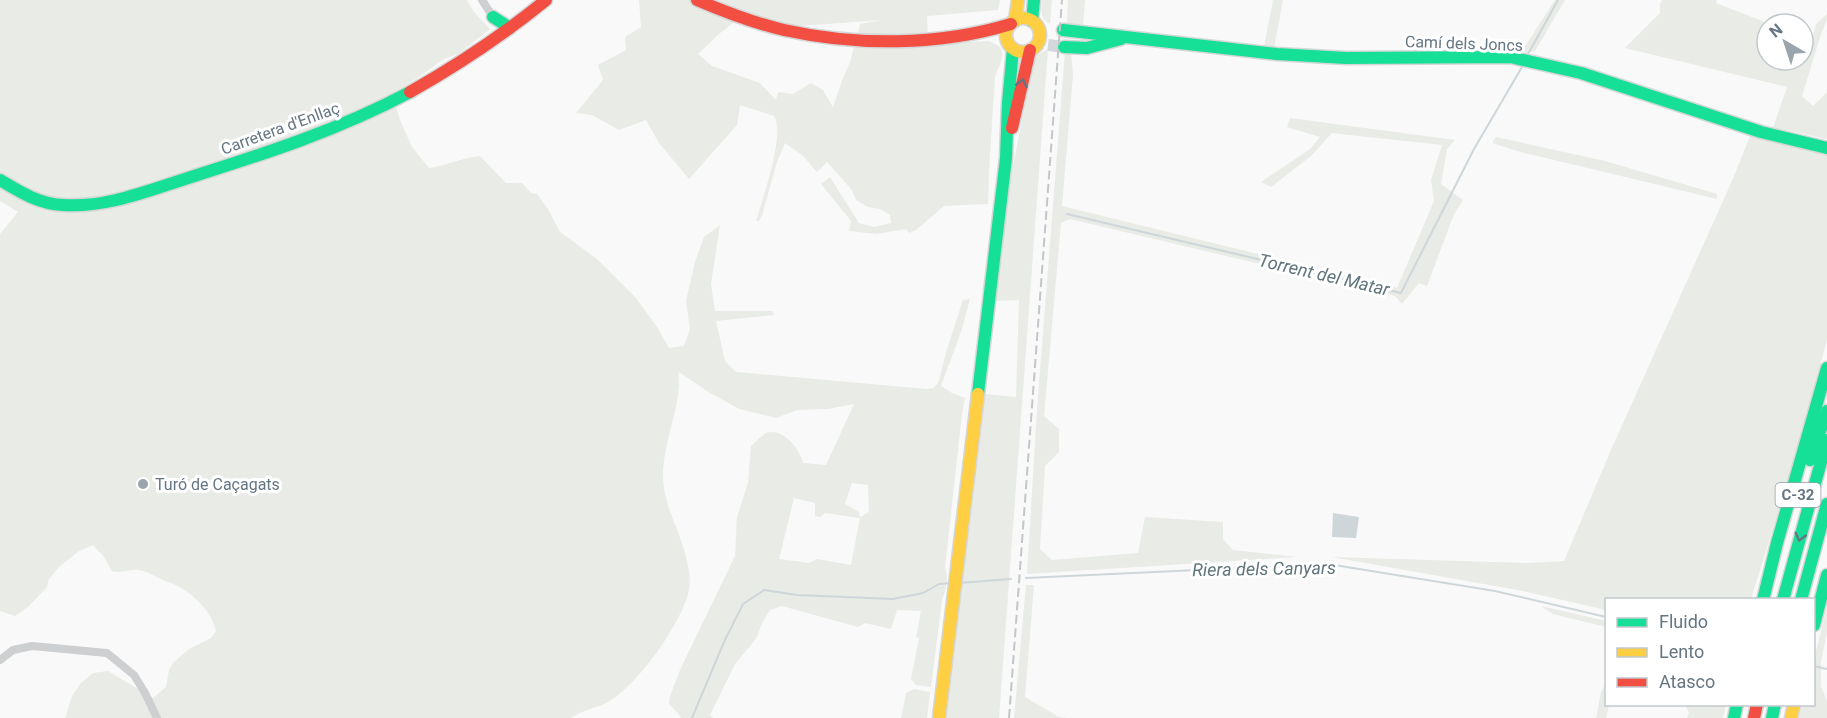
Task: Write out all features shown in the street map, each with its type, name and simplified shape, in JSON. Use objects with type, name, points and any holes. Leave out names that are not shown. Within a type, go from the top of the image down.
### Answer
[{"type":"main road","name":"Carretera d'Enllaç","points":[[0,180],[48,204],[80,205],[122,199],[296,143],[357,118],[419,86],[497,37],[546,0]]},
{"type":"main road","points":[[697,0],[771,28],[816,37],[878,41],[960,36],[993,38],[1021,52],[1038,47]]},
{"type":"main road","points":[[939,718],[1006,158],[1010,46],[1006,36],[1013,22],[1018,0]]},
{"type":"main road","points":[[1006,158],[1038,47],[1039,37],[1034,24],[1034,0]]},
{"type":"main road","points":[[493,17],[510,28]]},
{"type":"main road","points":[[493,17],[497,37]]},
{"type":"main road","points":[[960,36],[992,30],[1023,19],[1034,24]]},
{"type":"main road","name":"Camí dels Joncs","points":[[1034,24],[1125,38],[1277,54],[1346,58],[1510,57],[1581,73],[1761,132],[1827,148]]},
{"type":"main road","points":[[1087,48],[1104,34]]},
{"type":"main road","name":"Camí dels Joncs","points":[[1064,47],[1087,48],[1125,38]]},
{"type":"main road","points":[[1764,598],[1777,543],[1827,368]]},
{"type":"main road","name":"C-32","points":[[1769,578],[1827,411]]},
{"type":"main road","name":"C-32","points":[[1784,598],[1827,440]]},
{"type":"main road","name":"C-32","points":[[1802,598],[1827,504]]},
{"type":"main road","points":[[1812,598],[1827,534]]},
{"type":"main road","points":[[1815,621],[1827,575]]},
{"type":"street","points":[[482,0],[493,17]]},
{"type":"street","points":[[0,660],[13,650],[32,646],[107,653],[134,675],[157,718]]},
{"type":"shaded area","points":[[0,0],[467,0],[474,12],[490,29],[458,54],[444,59],[392,93],[400,120],[412,147],[429,168],[480,156],[506,183],[522,183],[531,193],[537,194],[560,232],[597,259],[636,298],[669,348],[684,346],[690,329],[686,301],[695,262],[704,237],[720,225],[711,284],[715,311],[772,311],[774,315],[716,321],[725,361],[736,372],[934,388],[939,381],[963,300],[970,299],[961,332],[941,386],[965,398],[945,568],[947,576],[931,687],[916,685],[911,679],[919,638],[916,637],[921,611],[897,610],[891,629],[865,623],[858,627],[782,606],[770,610],[756,639],[735,664],[710,715],[713,718],[681,718],[669,704],[680,670],[735,556],[737,517],[748,483],[751,446],[765,434],[776,433],[791,442],[803,463],[826,465],[854,404],[828,409],[797,410],[776,418],[739,409],[679,372],[678,397],[665,456],[663,480],[664,491],[688,566],[689,590],[676,622],[656,654],[632,683],[608,702],[571,718],[65,718],[72,696],[80,684],[93,673],[108,671],[153,698],[166,687],[169,670],[173,663],[189,649],[211,638],[216,631],[207,611],[184,590],[148,572],[112,571],[104,557],[93,545],[79,551],[59,567],[49,579],[47,587],[29,606],[15,616],[0,611],[0,234],[18,212],[0,201]],"holes":[[[852,483],[868,485],[869,512],[860,517],[859,512],[845,504]],[[794,498],[815,503],[815,516],[820,517],[825,513],[860,518],[851,565],[817,559],[809,563],[779,559]]]},
{"type":"shaded area","points":[[639,0],[1000,0],[998,10],[927,16],[928,44],[988,41],[998,46],[1002,52],[1002,59],[995,78],[988,204],[944,206],[916,230],[909,233],[906,229],[876,234],[849,231],[851,221],[821,184],[830,177],[859,223],[874,227],[891,223],[890,215],[856,200],[852,190],[827,162],[817,172],[803,156],[785,143],[777,162],[762,215],[759,221],[756,221],[775,151],[777,124],[774,116],[740,105],[737,125],[689,179],[659,143],[646,120],[619,130],[592,115],[576,113],[603,80],[598,65],[626,50],[625,37],[641,27]],"holes":[[[747,12],[771,28],[882,20],[860,24],[850,62],[833,107],[823,90],[811,83],[793,94],[778,92],[776,100],[760,83],[712,66],[698,54]]]},
{"type":"shaded area","points":[[1042,0],[1052,0],[1050,24],[1042,14]]},
{"type":"shaded area","points":[[1068,0],[1085,0],[1083,27],[1067,23]]},
{"type":"shaded area","points":[[1273,0],[1283,0],[1274,48],[1264,47]]},
{"type":"shaded area","points":[[1555,0],[1565,0],[1535,51],[1520,54]]},
{"type":"shaded area","points":[[1662,0],[1717,0],[1716,3],[1755,18],[1755,72],[1809,72],[1802,96],[1813,106],[1827,92],[1827,139],[1773,128],[1787,87],[1625,48],[1660,13]]},
{"type":"shaded area","points":[[1827,14],[1827,20],[1815,54],[1816,24]]},
{"type":"shaded area","points":[[1048,49],[999,718],[946,718],[985,394],[1016,397],[1019,300],[996,301],[999,257],[1006,203],[1034,57]]},
{"type":"shaded area","points":[[1065,51],[1071,52],[1073,75],[1062,206],[1397,288],[1434,201],[1431,180],[1442,145],[1332,133],[1311,156],[1271,187],[1261,182],[1310,149],[1320,137],[1287,127],[1290,118],[1455,140],[1447,149],[1441,184],[1463,200],[1454,214],[1427,286],[1419,283],[1402,304],[1395,296],[1070,219],[1061,223],[1044,416],[1059,429],[1059,452],[1045,466],[1040,549],[1052,560],[1138,553],[1145,517],[1223,522],[1223,539],[1233,550],[1297,557],[1027,574],[1037,410]]},
{"type":"shaded area","points":[[1750,136],[1827,155],[1827,340],[1797,451],[1751,598],[1605,598],[1605,610],[1523,591],[1332,557],[1527,563],[1564,561],[1611,450]]},
{"type":"shaded area","points":[[1496,137],[1605,161],[1717,194],[1717,199],[1517,151],[1492,143]]},
{"type":"shaded area","points":[[1333,513],[1359,517],[1356,538],[1332,537]]},
{"type":"shaded area","points":[[1026,585],[1034,585],[1025,697],[1059,717],[1068,718],[1014,718]]},
{"type":"shaded area","points":[[1541,606],[1605,621],[1605,627],[1553,614]]},
{"type":"shaded area","points":[[1827,607],[1827,631],[1821,662],[1821,686],[1827,701],[1827,718],[1798,718],[1802,706],[1815,706],[1815,655]]},
{"type":"shaded area","points":[[1605,685],[1605,706],[1609,706],[1606,718],[1596,718],[1601,692]]},
{"type":"shaded area","points":[[914,689],[930,692],[927,718],[901,718],[906,693]]},
{"type":"shaded area","points":[[1686,706],[1726,706],[1723,718],[1687,718],[1689,712]]},
{"type":"waterway","points":[[1528,54],[1558,0]]},
{"type":"waterway","name":"Torrent del Matar","points":[[1067,214],[1401,293],[1474,149],[1522,67]]},
{"type":"waterway","name":"Riera dels Canyars","points":[[1026,578],[1328,564],[1495,591],[1605,617]]},
{"type":"waterway","name":"Riera dels Canyars","points":[[958,583],[1011,579]]},
{"type":"waterway","name":"Riera dels Canyars","points":[[692,718],[724,642],[743,604],[764,590],[797,595],[893,599],[923,593],[939,584],[950,583]]},
{"type":"waterway","name":"Riera dels Canyars","points":[[1815,666],[1827,669]]},
{"type":"tunnel","points":[[1048,45],[1064,47]]},
{"type":"railway","points":[[1009,718],[1062,0]]},
{"type":"traffic: fast","points":[[1032,21],[1034,0]]},
{"type":"traffic: fast","points":[[493,17],[510,28]]},
{"type":"traffic: fast","points":[[1063,30],[1277,54],[1346,58],[1510,57],[1581,73],[1761,132],[1827,148]]},
{"type":"traffic: fast","points":[[1064,47],[1087,48],[1121,39]]},
{"type":"traffic: fast","points":[[978,394],[1006,158],[1013,49]]},
{"type":"traffic: fast","points":[[0,180],[30,197],[54,204],[95,204],[126,198],[301,140],[356,118],[410,92]]},
{"type":"traffic: fast","points":[[1763,598],[1827,368]]},
{"type":"traffic: fast","points":[[1810,460],[1827,411]]},
{"type":"traffic: fast","points":[[1784,598],[1827,440]]},
{"type":"traffic: fast","points":[[1802,598],[1827,504]]},
{"type":"traffic: fast","points":[[1815,621],[1827,575]]},
{"type":"traffic: fast","points":[[1734,718],[1737,706]]},
{"type":"traffic: fast","points":[[1772,718],[1775,706]]},
{"type":"traffic: slow","points":[[1015,21],[1018,0]]},
{"type":"traffic: slow","points":[[1023,18],[1035,23],[1040,35],[1035,47],[1023,52],[1011,47],[1006,35],[1011,23],[1023,18]]},
{"type":"traffic: slow","points":[[939,718],[978,394]]},
{"type":"traffic: slow","points":[[1791,718],[1794,706]]},
{"type":"traffic: jam","points":[[410,92],[480,49],[546,0]]},
{"type":"traffic: jam","points":[[697,0],[773,27],[840,39],[927,40],[984,31],[1011,24]]},
{"type":"traffic: jam","points":[[1012,128],[1030,50]]},
{"type":"traffic: jam","points":[[1754,718],[1757,706]]},
{"type":"place","name":"Turó de Caçagats","points":[[143,484]]}]
